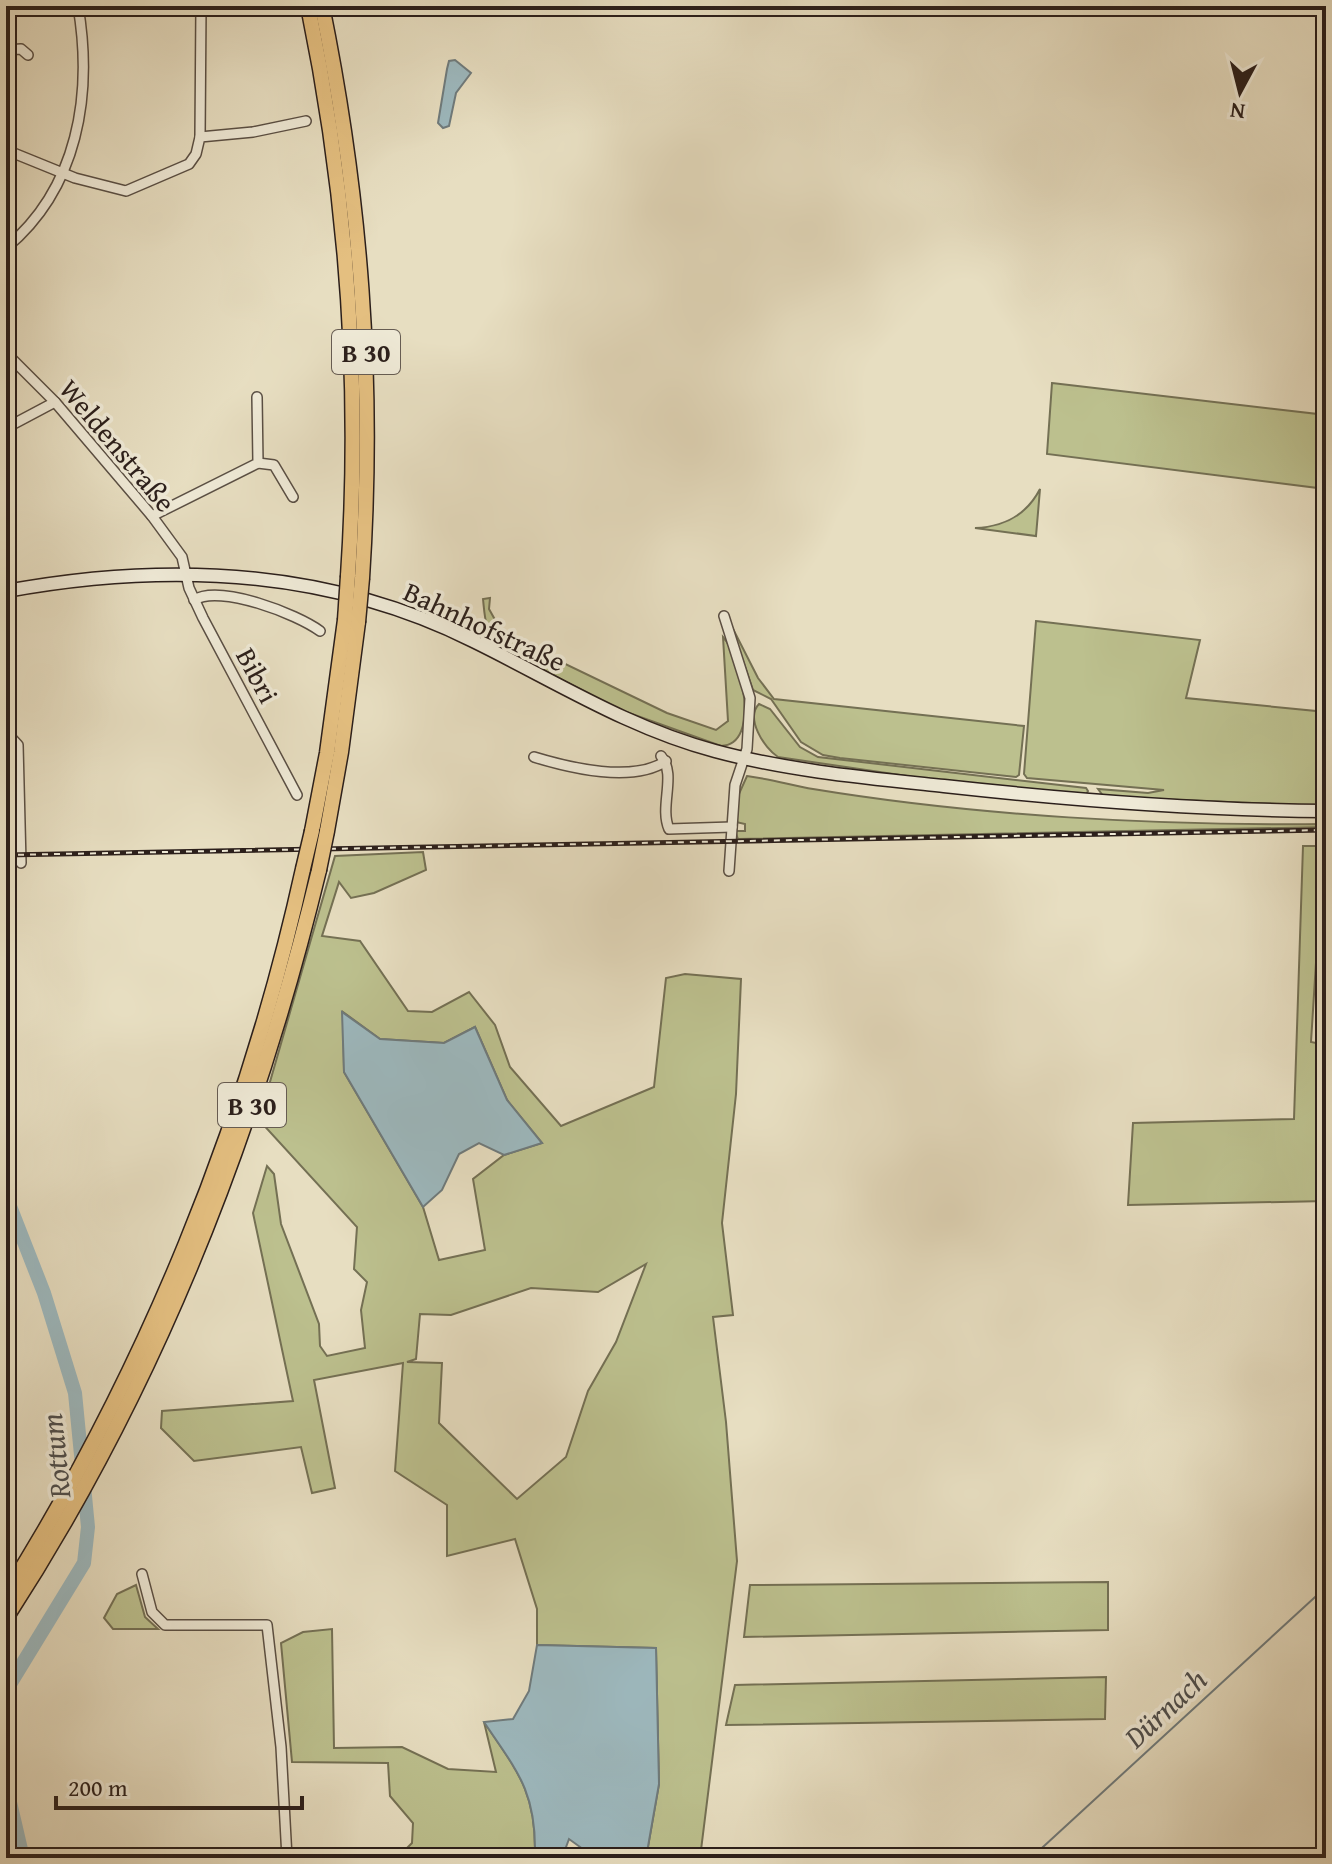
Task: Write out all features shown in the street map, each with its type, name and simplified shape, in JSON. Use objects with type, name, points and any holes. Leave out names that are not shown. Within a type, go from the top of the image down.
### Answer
[{"type":"highway","name":"B 30","points":[[308,6],[333,98]]},
{"type":"highway","name":"B 30","points":[[154,1331],[233,1116],[287,941],[303,869],[319,831],[341,752],[368,443],[366,320],[356,202],[338,128],[322,6]]},
{"type":"highway","name":"B 30","points":[[6,1618],[98,1465],[154,1331],[223,1188],[282,1013],[319,870],[319,831]]},
{"type":"highway","name":"B 30","points":[[6,1594],[145,1352]]},
{"type":"main road","name":"Bahnhofstraße","points":[[6,591],[103,576],[186,573],[288,582],[408,613],[472,640],[622,718],[691,745],[743,758],[854,776],[1032,795],[1326,811]]},
{"type":"street","points":[[6,248],[40,213],[65,174],[74,145],[82,93],[78,6]]},
{"type":"street","points":[[6,150],[116,190],[137,189],[189,164],[196,154],[200,137],[201,6]]},
{"type":"street","points":[[6,50],[21,49],[28,55]]},
{"type":"street","points":[[200,137],[253,132],[306,121]]},
{"type":"street","name":"Weldenstraße","points":[[6,353],[55,402],[152,516],[182,557],[186,573]]},
{"type":"street","points":[[257,397],[258,463]]},
{"type":"street","points":[[6,428],[55,402]]},
{"type":"street","points":[[152,516],[258,463],[269,463],[278,468],[293,497]]},
{"type":"street","name":"Bibri","points":[[186,573],[194,600],[297,795]]},
{"type":"street","points":[[194,600],[213,595],[242,600],[303,619],[320,631]]},
{"type":"street","points":[[724,616],[750,698],[749,733],[737,771],[729,871]]},
{"type":"street","points":[[6,732],[15,737],[18,745],[21,863]]},
{"type":"street","points":[[534,757],[623,771],[654,769],[664,759],[663,815],[669,829],[732,827]]},
{"type":"street","points":[[142,1574],[152,1612],[165,1625],[267,1625],[281,1747],[287,1858]]},
{"type":"green space","points":[[1052,383],[1326,415],[1326,489],[1047,454]]},
{"type":"green space","points":[[1040,489],[1036,536],[975,528],[1013,518],[1028,506]]},
{"type":"green space","points":[[490,598],[489,609],[503,634],[667,713],[716,730],[728,721],[723,637],[730,647],[741,680],[744,716],[741,731],[734,742],[721,746],[618,709],[501,648],[492,638],[485,619],[483,599]]},
{"type":"green space","points":[[1036,621],[1200,640],[1186,698],[1326,712],[1326,806],[1104,797],[1098,789],[1148,793],[1164,790],[1027,778],[1024,774]]},
{"type":"green space","points":[[730,623],[758,678],[774,699],[1024,726],[1019,775],[823,755],[801,742],[771,699],[753,690]]},
{"type":"green space","points":[[759,704],[770,709],[800,747],[818,757],[1086,788],[1088,791],[1086,795],[941,781],[778,757],[767,747],[755,725],[755,710]]},
{"type":"green space","points":[[747,776],[875,798],[1004,812],[1134,821],[1326,824],[1326,827],[738,839],[735,831],[745,831],[745,824],[736,822],[738,796]]},
{"type":"green space","points":[[1303,846],[1326,846],[1326,931],[1318,931],[1311,1042],[1326,1045],[1326,1201],[1128,1205],[1133,1123],[1294,1119]]},
{"type":"green space","points":[[423,852],[426,870],[374,893],[351,898],[339,882],[322,936],[360,941],[408,1011],[432,1012],[469,992],[495,1025],[510,1067],[561,1126],[654,1087],[666,978],[685,974],[741,979],[736,1094],[722,1223],[733,1315],[713,1317],[726,1422],[737,1561],[700,1858],[646,1858],[659,1784],[656,1648],[537,1645],[537,1609],[515,1539],[447,1556],[447,1505],[395,1471],[403,1363],[314,1380],[335,1488],[312,1493],[301,1447],[194,1461],[161,1428],[162,1411],[293,1401],[253,1213],[267,1166],[274,1174],[281,1224],[319,1324],[320,1346],[327,1356],[365,1348],[361,1310],[367,1282],[354,1269],[357,1227],[259,1120],[335,856]],"holes":[[[343,1012],[380,1039],[444,1043],[475,1027],[507,1100],[542,1143],[504,1155],[473,1179],[485,1250],[439,1260],[423,1207],[344,1072]],[[646,1264],[616,1342],[588,1391],[566,1457],[517,1499],[439,1423],[442,1363],[407,1362],[416,1359],[420,1314],[451,1315],[531,1288],[598,1292]]]},
{"type":"green space","points":[[1108,1582],[1108,1630],[744,1637],[750,1585]]},
{"type":"green space","points":[[136,1585],[145,1617],[158,1629],[113,1629],[104,1618],[117,1594]]},
{"type":"green space","points":[[332,1629],[334,1748],[402,1747],[448,1769],[496,1772],[484,1722],[515,1769],[528,1797],[535,1853],[528,1858],[397,1858],[412,1843],[413,1823],[390,1796],[388,1763],[292,1762],[281,1643],[303,1632]]},
{"type":"green space","points":[[1106,1677],[1105,1719],[726,1725],[735,1685]]},
{"type":"water","points":[[455,60],[471,73],[456,93],[449,126],[443,128],[438,123],[447,69],[449,61]]},
{"type":"water","points":[[342,1012],[380,1039],[444,1043],[475,1027],[507,1100],[542,1143],[504,1155],[479,1143],[459,1154],[442,1190],[423,1207],[344,1072]]},
{"type":"water","points":[[537,1645],[656,1648],[659,1784],[646,1858],[588,1858],[587,1852],[569,1839],[562,1858],[528,1858],[535,1853],[528,1797],[515,1769],[484,1722],[513,1719],[529,1691]]},
{"type":"waterway","name":"Rottum","points":[[6,1196],[44,1293],[75,1393],[88,1527],[84,1563],[7,1689],[6,1700]]},
{"type":"waterway","name":"Dürnach","points":[[1031,1858],[1326,1587]]},
{"type":"waterway","name":"Rottum","points":[[6,1785],[23,1858]]},
{"type":"railway","points":[[6,855],[1326,830]]}]
